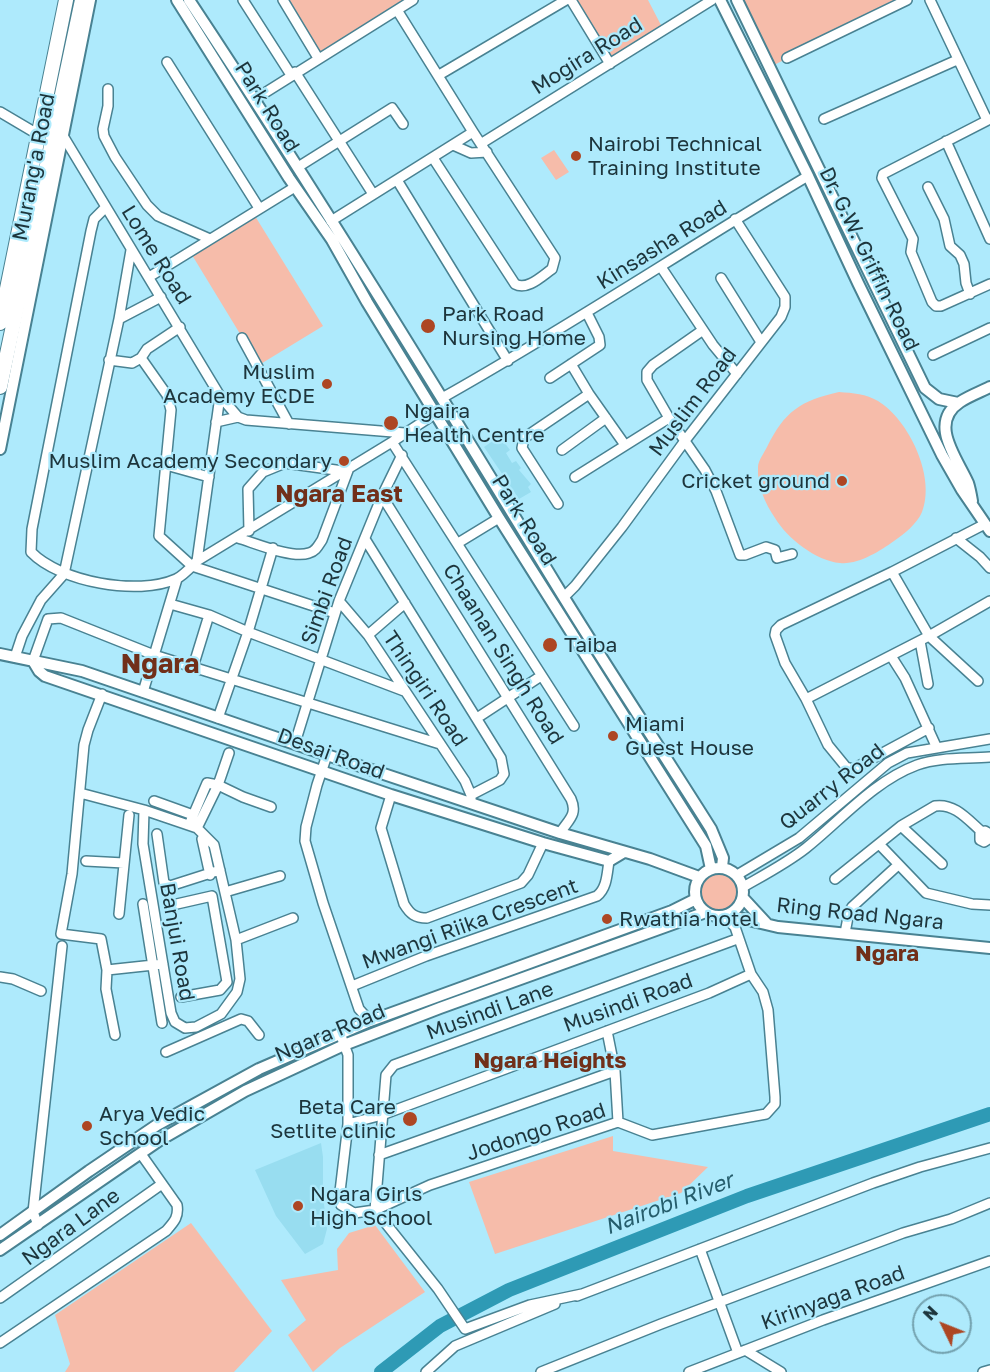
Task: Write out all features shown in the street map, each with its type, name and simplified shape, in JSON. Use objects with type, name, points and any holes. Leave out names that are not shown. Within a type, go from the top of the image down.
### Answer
[{"type":"highway","name":"Murang'a Road","points":[[0,323],[66,0]]},
{"type":"highway","name":"Murang'a Road","points":[[0,387],[82,0]]},
{"type":"main road","name":"Murang'a Road","points":[[0,449],[90,0]]},
{"type":"main road","name":"Park Road","points":[[177,0],[295,187],[332,240],[499,518],[706,846],[716,868]]},
{"type":"main road","name":"Park Road","points":[[189,0],[298,167],[564,597],[716,837],[723,858],[716,868]]},
{"type":"main road","name":"Dr. G.W. Griffin Road","points":[[720,0],[808,176],[942,455],[988,528]]},
{"type":"main road","name":"Dr. G.W. Griffin Road","points":[[737,0],[926,388],[939,399],[958,403]]},
{"type":"main road","points":[[973,504],[969,486],[949,446],[945,429],[946,421],[958,403],[990,387]]},
{"type":"main road","name":"Desai Road","points":[[0,654],[82,671],[418,786],[471,799],[560,833],[699,877]]},
{"type":"main road","name":"Desai Road","points":[[33,661],[45,676],[412,802],[609,861]]},
{"type":"main road","points":[[412,802],[418,786]]},
{"type":"main road","points":[[609,861],[624,852]]},
{"type":"main road","points":[[743,892],[740,905],[725,915],[718,916],[706,912],[696,899],[695,889],[699,877],[716,868],[737,875],[743,892],[767,924]]},
{"type":"main road","name":"Ngara Road","points":[[0,1235],[89,1171],[167,1120],[259,1069],[355,1027],[672,911],[696,899]]},
{"type":"main road","name":"Ngara Road","points":[[0,1250],[160,1140],[245,1091],[344,1045],[706,912]]},
{"type":"main road","name":"Ring Road Ngara","points":[[725,915],[789,928],[990,948]]},
{"type":"main road","points":[[484,979],[489,990]]},
{"type":"street","points":[[243,0],[373,194]]},
{"type":"street","points":[[283,0],[318,58]]},
{"type":"street","points":[[255,99],[413,0]]},
{"type":"street","points":[[439,75],[566,0]]},
{"type":"street","points":[[571,0],[609,64]]},
{"type":"street","name":"Mogira Road","points":[[484,147],[609,64],[712,0]]},
{"type":"street","points":[[788,58],[907,0]]},
{"type":"street","points":[[930,0],[957,60],[989,120],[883,174],[882,178],[913,238],[911,252],[932,302],[936,306],[941,306],[990,284]]},
{"type":"street","points":[[397,10],[555,258],[552,269],[525,286],[515,284],[433,158]]},
{"type":"street","points":[[824,119],[957,60]]},
{"type":"street","points":[[167,62],[260,208]]},
{"type":"street","points":[[108,89],[108,106],[103,129],[106,142],[147,205],[158,216],[210,238]]},
{"type":"street","points":[[298,167],[392,108],[403,124]]},
{"type":"street","points":[[0,112],[39,135]]},
{"type":"street","points":[[331,221],[473,132]]},
{"type":"street","name":"Lome Road","points":[[62,133],[220,396],[238,417]]},
{"type":"street","points":[[946,141],[990,239]]},
{"type":"street","points":[[453,145],[471,153],[484,147]]},
{"type":"street","name":"Kinsasha Road","points":[[177,579],[194,563],[392,442],[436,413],[444,402],[508,361],[808,176]]},
{"type":"street","points":[[397,180],[508,361]]},
{"type":"street","points":[[928,186],[944,219],[950,246],[960,255],[964,264],[970,294]]},
{"type":"street","points":[[149,277],[295,187]]},
{"type":"street","points":[[105,208],[94,219],[91,231],[32,529],[31,552],[64,574],[107,585],[150,585],[177,579],[143,692]]},
{"type":"street","name":"Muslim Road","points":[[564,597],[621,527],[781,316],[785,307],[785,297],[735,219]]},
{"type":"street","points":[[15,657],[22,636],[40,600],[64,574],[119,319],[131,249]]},
{"type":"street","points":[[661,267],[703,330],[737,374]]},
{"type":"street","points":[[721,278],[761,342]]},
{"type":"street","points":[[119,319],[161,297]]},
{"type":"street","points":[[371,308],[382,302]]},
{"type":"street","points":[[550,378],[600,345],[599,337],[587,313]]},
{"type":"street","points":[[109,360],[126,364],[141,358],[147,349],[180,327]]},
{"type":"street","points":[[933,355],[990,328]]},
{"type":"street","points":[[703,330],[652,365],[647,372],[647,380],[669,418],[705,470],[716,491],[740,555],[766,547],[775,550],[777,558],[792,554]]},
{"type":"street","points":[[242,338],[289,424]]},
{"type":"street","points":[[141,358],[150,368],[170,402],[171,411],[159,536],[194,563],[261,589],[335,613]]},
{"type":"street","points":[[572,364],[589,394],[625,445]]},
{"type":"street","points":[[558,504],[522,448],[524,438],[589,394]]},
{"type":"street","points":[[194,563],[220,396]]},
{"type":"street","points":[[216,422],[238,417],[246,420],[405,433]]},
{"type":"street","points":[[562,450],[606,418]]},
{"type":"street","points":[[575,477],[669,418]]},
{"type":"street","points":[[392,442],[574,726]]},
{"type":"street","name":"Simbi Road","points":[[295,743],[339,601],[382,496],[402,455]]},
{"type":"street","points":[[238,538],[301,555],[310,553],[322,540],[346,470],[285,463],[264,472],[248,489],[249,531]]},
{"type":"street","points":[[166,465],[209,477]]},
{"type":"street","name":"Chaanan Singh Road","points":[[382,496],[551,764],[575,807],[560,833]]},
{"type":"street","points":[[458,543],[499,518]]},
{"type":"street","points":[[929,728],[853,769],[846,767],[828,745],[806,699],[784,663],[776,641],[776,630],[956,538],[988,528]]},
{"type":"street","points":[[956,538],[974,551],[990,568]]},
{"type":"street","points":[[365,539],[501,758],[504,774],[500,780],[471,799]]},
{"type":"street","points":[[522,553],[534,547]]},
{"type":"street","points":[[218,718],[248,632],[273,548]]},
{"type":"street","points":[[892,572],[929,636],[978,681]]},
{"type":"street","name":"Thingiri Road","points":[[339,601],[368,635],[465,781],[471,799]]},
{"type":"street","points":[[806,699],[920,641],[990,601]]},
{"type":"street","points":[[368,635],[405,603]]},
{"type":"street","points":[[170,604],[209,615],[404,691]]},
{"type":"street","points":[[193,667],[209,615]]},
{"type":"street","points":[[33,661],[48,619],[61,618],[154,655],[440,744]]},
{"type":"street","points":[[920,641],[928,684]]},
{"type":"street","points":[[586,656],[597,649]]},
{"type":"street","points":[[891,656],[905,678],[936,746]]},
{"type":"street","points":[[477,718],[542,675]]},
{"type":"street","points":[[611,695],[622,688]]},
{"type":"street","points":[[102,694],[84,745],[72,874],[61,934],[101,939],[107,970],[106,988],[115,1035]]},
{"type":"street","name":"Quarry Road","points":[[737,875],[799,838],[888,763],[907,753],[936,746],[989,740]]},
{"type":"street","points":[[193,827],[213,796],[229,753]]},
{"type":"street","points":[[327,755],[306,827],[305,841],[323,903],[359,1009],[370,1022]]},
{"type":"street","name":"Quarry Road","points":[[743,892],[803,851],[888,780],[904,770],[935,761],[990,757]]},
{"type":"street","points":[[193,827],[193,815],[208,782],[271,807]]},
{"type":"street","points":[[203,792],[213,796]]},
{"type":"street","points":[[80,793],[144,810],[193,827]]},
{"type":"street","name":"Mwangi Riika Crescent","points":[[391,795],[381,828],[404,904],[410,913],[418,918],[427,918],[521,883],[543,843]]},
{"type":"street","points":[[154,801],[193,815]]},
{"type":"street","points":[[835,879],[901,826],[925,811],[941,805],[958,811],[987,835]]},
{"type":"street","name":"Banjui Road","points":[[144,810],[143,844],[171,1013],[175,1022],[185,1028],[196,1027],[226,1008],[237,992],[240,979],[236,939],[214,845],[193,827]]},
{"type":"street","points":[[119,914],[129,815]]},
{"type":"street","points":[[901,826],[942,864]]},
{"type":"street","points":[[157,834],[164,883],[167,885],[210,875],[220,870]]},
{"type":"street","points":[[202,839],[210,875]]},
{"type":"street","points":[[126,844],[143,844]]},
{"type":"street","points":[[879,844],[897,866],[922,891],[931,896],[990,905]]},
{"type":"street","points":[[86,861],[124,863]]},
{"type":"street","name":"Mwangi Riika Crescent","points":[[352,986],[426,956],[597,896],[603,891],[608,876],[609,861]]},
{"type":"street","points":[[845,933],[852,907],[897,866]]},
{"type":"street","points":[[225,892],[280,876]]},
{"type":"street","points":[[168,906],[211,896],[227,982],[220,990],[181,997]]},
{"type":"street","points":[[143,904],[162,1023]]},
{"type":"street","points":[[725,915],[734,926],[746,919]]},
{"type":"street","points":[[236,939],[293,918]]},
{"type":"street","points":[[217,927],[232,925]]},
{"type":"street","name":"Jodongo Road","points":[[340,1033],[348,1055],[348,1124],[339,1200],[341,1205],[354,1213],[375,1210],[430,1185],[618,1122],[652,1135],[766,1114],[775,1104],[768,1010],[763,992],[751,974],[734,926]]},
{"type":"street","name":"Musindi Lane","points":[[375,1210],[386,1075],[394,1065],[737,939]]},
{"type":"street","points":[[38,1225],[33,1212],[62,946]]},
{"type":"street","points":[[107,970],[163,964]]},
{"type":"street","name":"Musindi Road","points":[[348,1124],[382,1115],[709,993],[751,974]]},
{"type":"street","points":[[0,977],[13,979],[41,991]]},
{"type":"street","points":[[355,1027],[359,1009]]},
{"type":"street","points":[[213,1018],[219,1029]]},
{"type":"street","points":[[166,1053],[245,1019],[259,1035]]},
{"type":"street","points":[[608,1030],[615,1071],[618,1122]]},
{"type":"street","points":[[379,1155],[615,1071]]},
{"type":"street","points":[[426,1372],[455,1346],[548,1306],[910,1170],[990,1148]]},
{"type":"street","points":[[0,1343],[166,1231],[174,1222],[178,1214],[177,1205],[141,1154]]},
{"type":"street","name":"Ngara Lane","points":[[0,1298],[162,1184]]},
{"type":"street","points":[[541,1372],[903,1233],[951,1219],[990,1203]]},
{"type":"street","points":[[375,1210],[438,1289],[465,1329],[530,1305],[582,1294]]},
{"type":"street","points":[[700,1249],[742,1352],[774,1370]]},
{"type":"street","name":"Kirinyaga Road","points":[[689,1372],[868,1304],[990,1261]]},
{"type":"street","points":[[982,1372],[990,1370]]},
{"type":"shaded area","points":[[283,0],[412,0],[318,58]]},
{"type":"shaded area","points":[[577,0],[648,0],[662,27],[611,59]]},
{"type":"shaded area","points":[[737,0],[904,0],[770,67]]},
{"type":"shaded area","points":[[554,150],[569,172],[556,180],[541,158]]},
{"type":"shaded area","points":[[255,216],[323,326],[259,365],[192,255]]},
{"type":"shaded area","name":"Cricket ground","points":[[839,392],[854,393],[878,401],[900,421],[917,450],[925,483],[922,512],[914,525],[876,553],[847,563],[821,558],[803,547],[780,526],[765,500],[758,474],[761,457],[787,416],[814,399]]},
{"type":"shaded area","points":[[497,438],[501,443],[504,442],[510,450],[506,453],[512,463],[516,461],[521,468],[519,470],[531,484],[528,487],[531,492],[519,499],[484,447]]},
{"type":"shaded area","points":[[719,874],[732,879],[737,892],[732,905],[719,910],[706,905],[701,892],[706,879]]},
{"type":"shaded area","points":[[613,1136],[613,1151],[708,1167],[681,1193],[495,1254],[469,1182]]},
{"type":"shaded area","name":"Ngara Girls High School","points":[[321,1143],[327,1229],[323,1244],[305,1254],[276,1216],[255,1170]]},
{"type":"shaded area","points":[[191,1223],[272,1331],[234,1372],[65,1372],[70,1364],[55,1315]]},
{"type":"shaded area","points":[[375,1225],[425,1292],[340,1348],[313,1372],[288,1335],[306,1320],[281,1280],[338,1270],[337,1249],[349,1233]]},
{"type":"waterway","name":"Nairobi River","points":[[381,1372],[440,1326],[509,1290],[747,1196],[990,1114]]},
{"type":"place","name":"Nairobi Technical Training Institute","points":[[576,156]]},
{"type":"place","name":"Park Road Nursing Home","points":[[428,326]]},
{"type":"place","name":"Muslim Academy ECDE","points":[[327,384]]},
{"type":"place","name":"Ngaira Health Centre","points":[[391,423]]},
{"type":"place","name":"Muslim Academy Secondary","points":[[344,461]]},
{"type":"place","name":"Cricket ground","points":[[842,481]]},
{"type":"place","name":"Taiba","points":[[550,645]]},
{"type":"place","name":"Miami Guest House","points":[[613,736]]},
{"type":"place","name":"Rwathia hotel","points":[[607,919]]},
{"type":"place","name":"Beta Care Setlite clinic","points":[[410,1119]]},
{"type":"place","name":"Arya Vedic School","points":[[87,1126]]},
{"type":"place","name":"Ngara Girls High School","points":[[298,1206]]},
{"type":"district","name":"Ngara East","points":[[339,494]]},
{"type":"district","name":"Ngara","points":[[160,664]]},
{"type":"district","name":"Ngara","points":[[887,954]]},
{"type":"district","name":"Ngara Heights","points":[[550,1061]]}]
